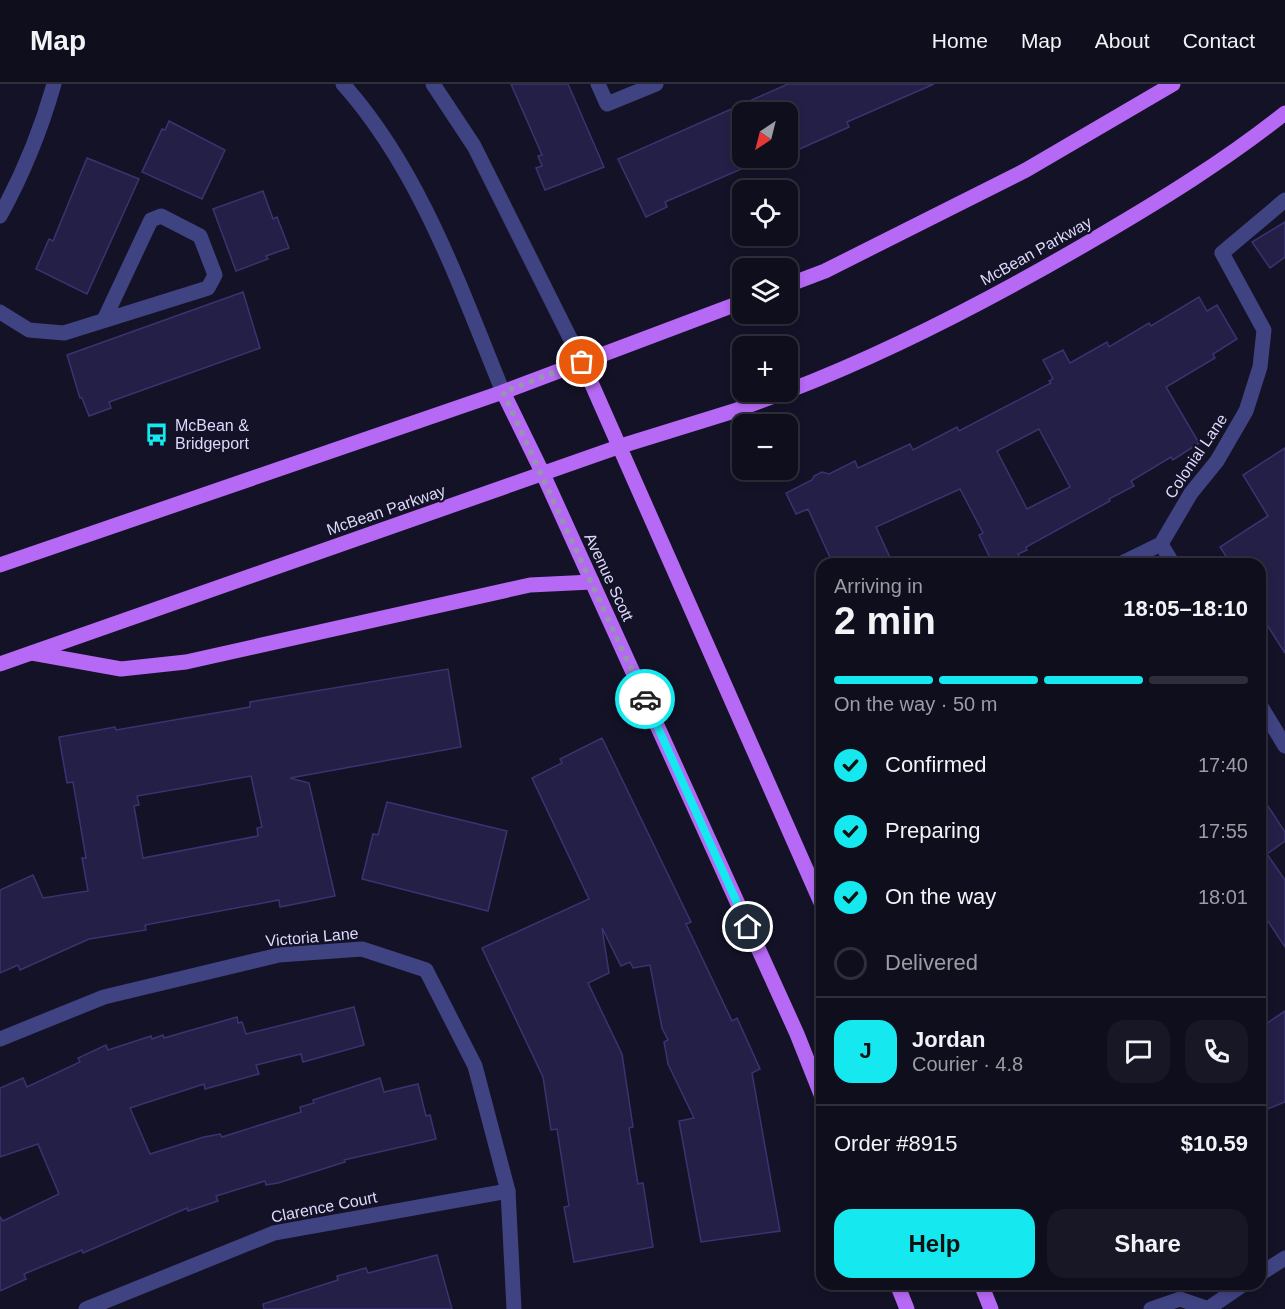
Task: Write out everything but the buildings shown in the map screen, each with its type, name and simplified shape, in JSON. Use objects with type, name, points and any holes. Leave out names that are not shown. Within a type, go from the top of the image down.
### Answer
[{"type":"main road","points":[[798,281],[825,271],[1016,175],[1173,84]]},
{"type":"main road","name":"McBean Parkway","points":[[798,386],[915,337],[1032,276],[1151,206],[1285,113]]},
{"type":"main road","points":[[0,565],[503,392],[732,306]]},
{"type":"main road","points":[[582,362],[816,891]]},
{"type":"main road","name":"Avenue Scott","points":[[503,392],[543,474],[792,1023],[816,1082]]},
{"type":"main road","name":"McBean Parkway","points":[[0,664],[621,446],[757,402]]},
{"type":"main road","points":[[32,653],[121,669],[186,662],[531,585],[592,582]]},
{"type":"main road","points":[[899,1290],[907,1309]]},
{"type":"main road","points":[[983,1290],[991,1309]]},
{"type":"street","points":[[0,216],[19,181],[46,114],[54,84]]},
{"type":"street","name":"Avenue Scott","points":[[343,84],[376,126],[401,165],[442,248],[503,392]]},
{"type":"street","points":[[434,84],[474,146],[544,291],[582,362]]},
{"type":"street","points":[[598,84],[607,104],[656,84]]},
{"type":"street","name":"Colonial Lane","points":[[1161,544],[1191,493],[1217,461],[1246,411],[1260,367],[1264,330],[1222,253],[1285,200]]},
{"type":"street","points":[[0,312],[29,330],[64,333],[207,288],[215,275],[200,237],[161,216],[151,220],[104,320]]},
{"type":"street","points":[[1132,558],[1161,544],[1169,558]]},
{"type":"street","points":[[1266,715],[1285,746]]},
{"type":"street","name":"Victoria Lane","points":[[0,1039],[104,997],[279,955],[362,949],[426,970],[475,1066],[508,1191],[514,1309]]},
{"type":"street","name":"Clarence Court","points":[[86,1309],[274,1233],[508,1191]]},
{"type":"street","points":[[1266,1270],[1285,1258]]},
{"type":"street","points":[[1150,1309],[1180,1299],[1209,1309],[1235,1290]]},
{"type":"way so far","points":[[582,362],[503,392],[543,474],[645,699]]},
{"type":"place","name":"McBean & Bridgeport","points":[[157,434]]},
{"type":"route","points":[[645,699],[748,927]]}]
